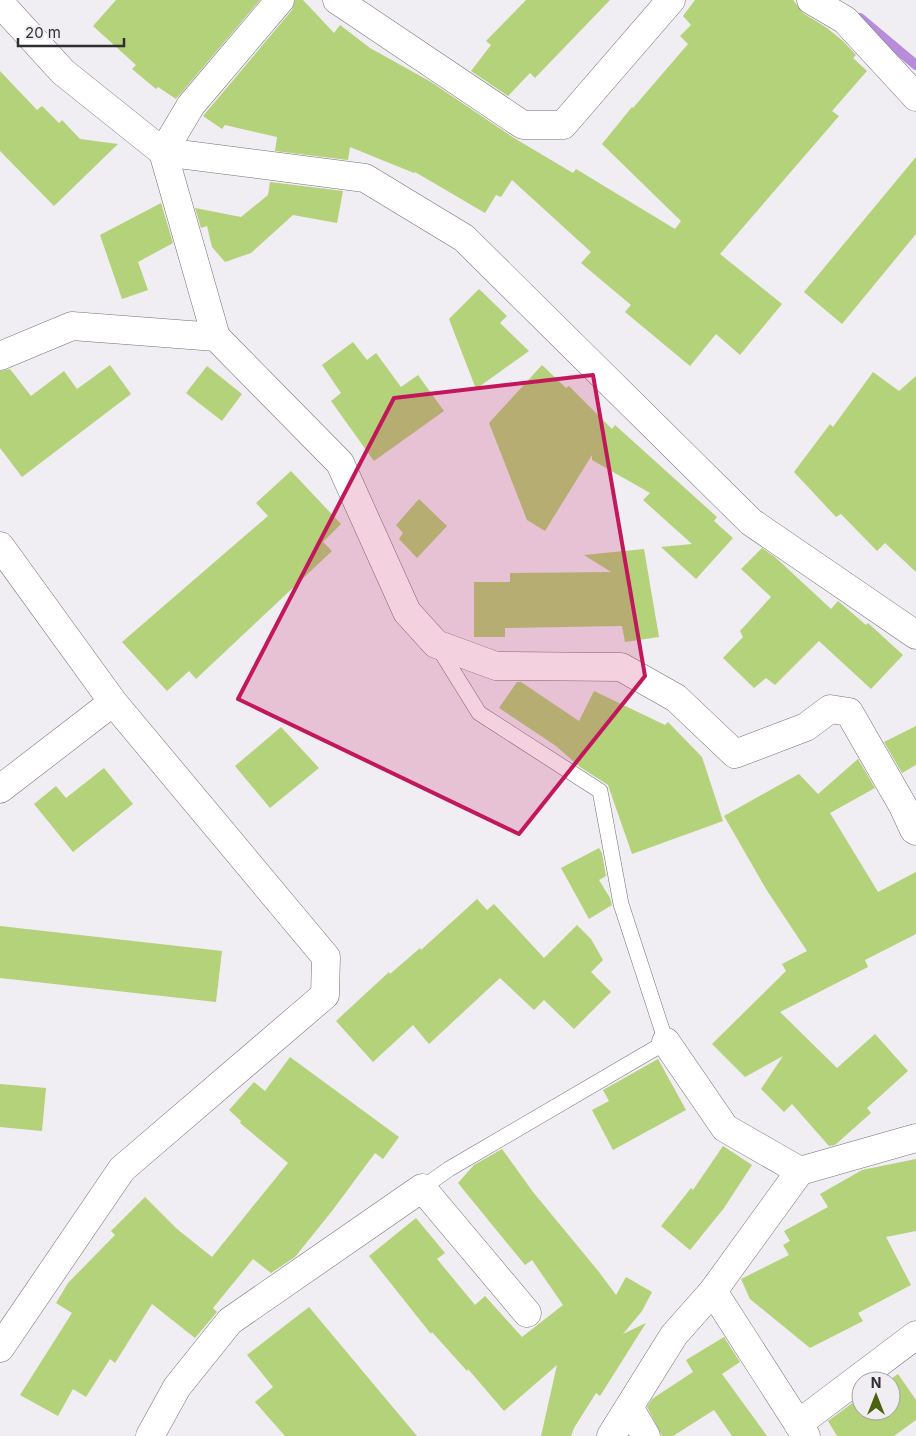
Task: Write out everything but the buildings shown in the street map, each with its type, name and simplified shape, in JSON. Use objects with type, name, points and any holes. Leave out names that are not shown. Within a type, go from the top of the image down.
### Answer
[{"type":"street","points":[[280,0],[191,105],[163,152],[216,337],[340,463],[407,612],[436,644],[496,666],[621,667],[676,698],[735,754],[806,726],[830,710],[849,712],[916,831]]},
{"type":"street","points":[[337,0],[523,125],[563,125],[672,0]]},
{"type":"street","points":[[811,0],[845,20],[913,88]]},
{"type":"street","points":[[0,3],[63,72],[163,152],[365,178],[464,238],[751,522],[916,635]]},
{"type":"street","points":[[0,356],[72,326],[216,337]]},
{"type":"street","points":[[0,546],[113,702],[326,957],[325,995],[122,1169],[0,1348]]},
{"type":"street","points":[[0,789],[113,702]]},
{"type":"street","points":[[666,1042],[725,1128],[800,1171]]},
{"type":"street","points":[[611,1436],[674,1336],[713,1291],[800,1171],[916,1138]]},
{"type":"street","points":[[150,1436],[177,1387],[230,1321],[422,1188],[527,1312]]},
{"type":"street","points":[[713,1291],[802,1430],[916,1335]]},
{"type":"street","points":[[629,1407],[646,1436]]},
{"type":"lane","points":[[422,1188],[449,1169],[666,1042],[621,904],[600,791],[479,713],[436,644]]},
{"type":"highlighted area","points":[[593,375],[645,676],[519,834],[238,699],[394,398]]},
{"type":"waterway","points":[[860,18],[916,65]]}]
